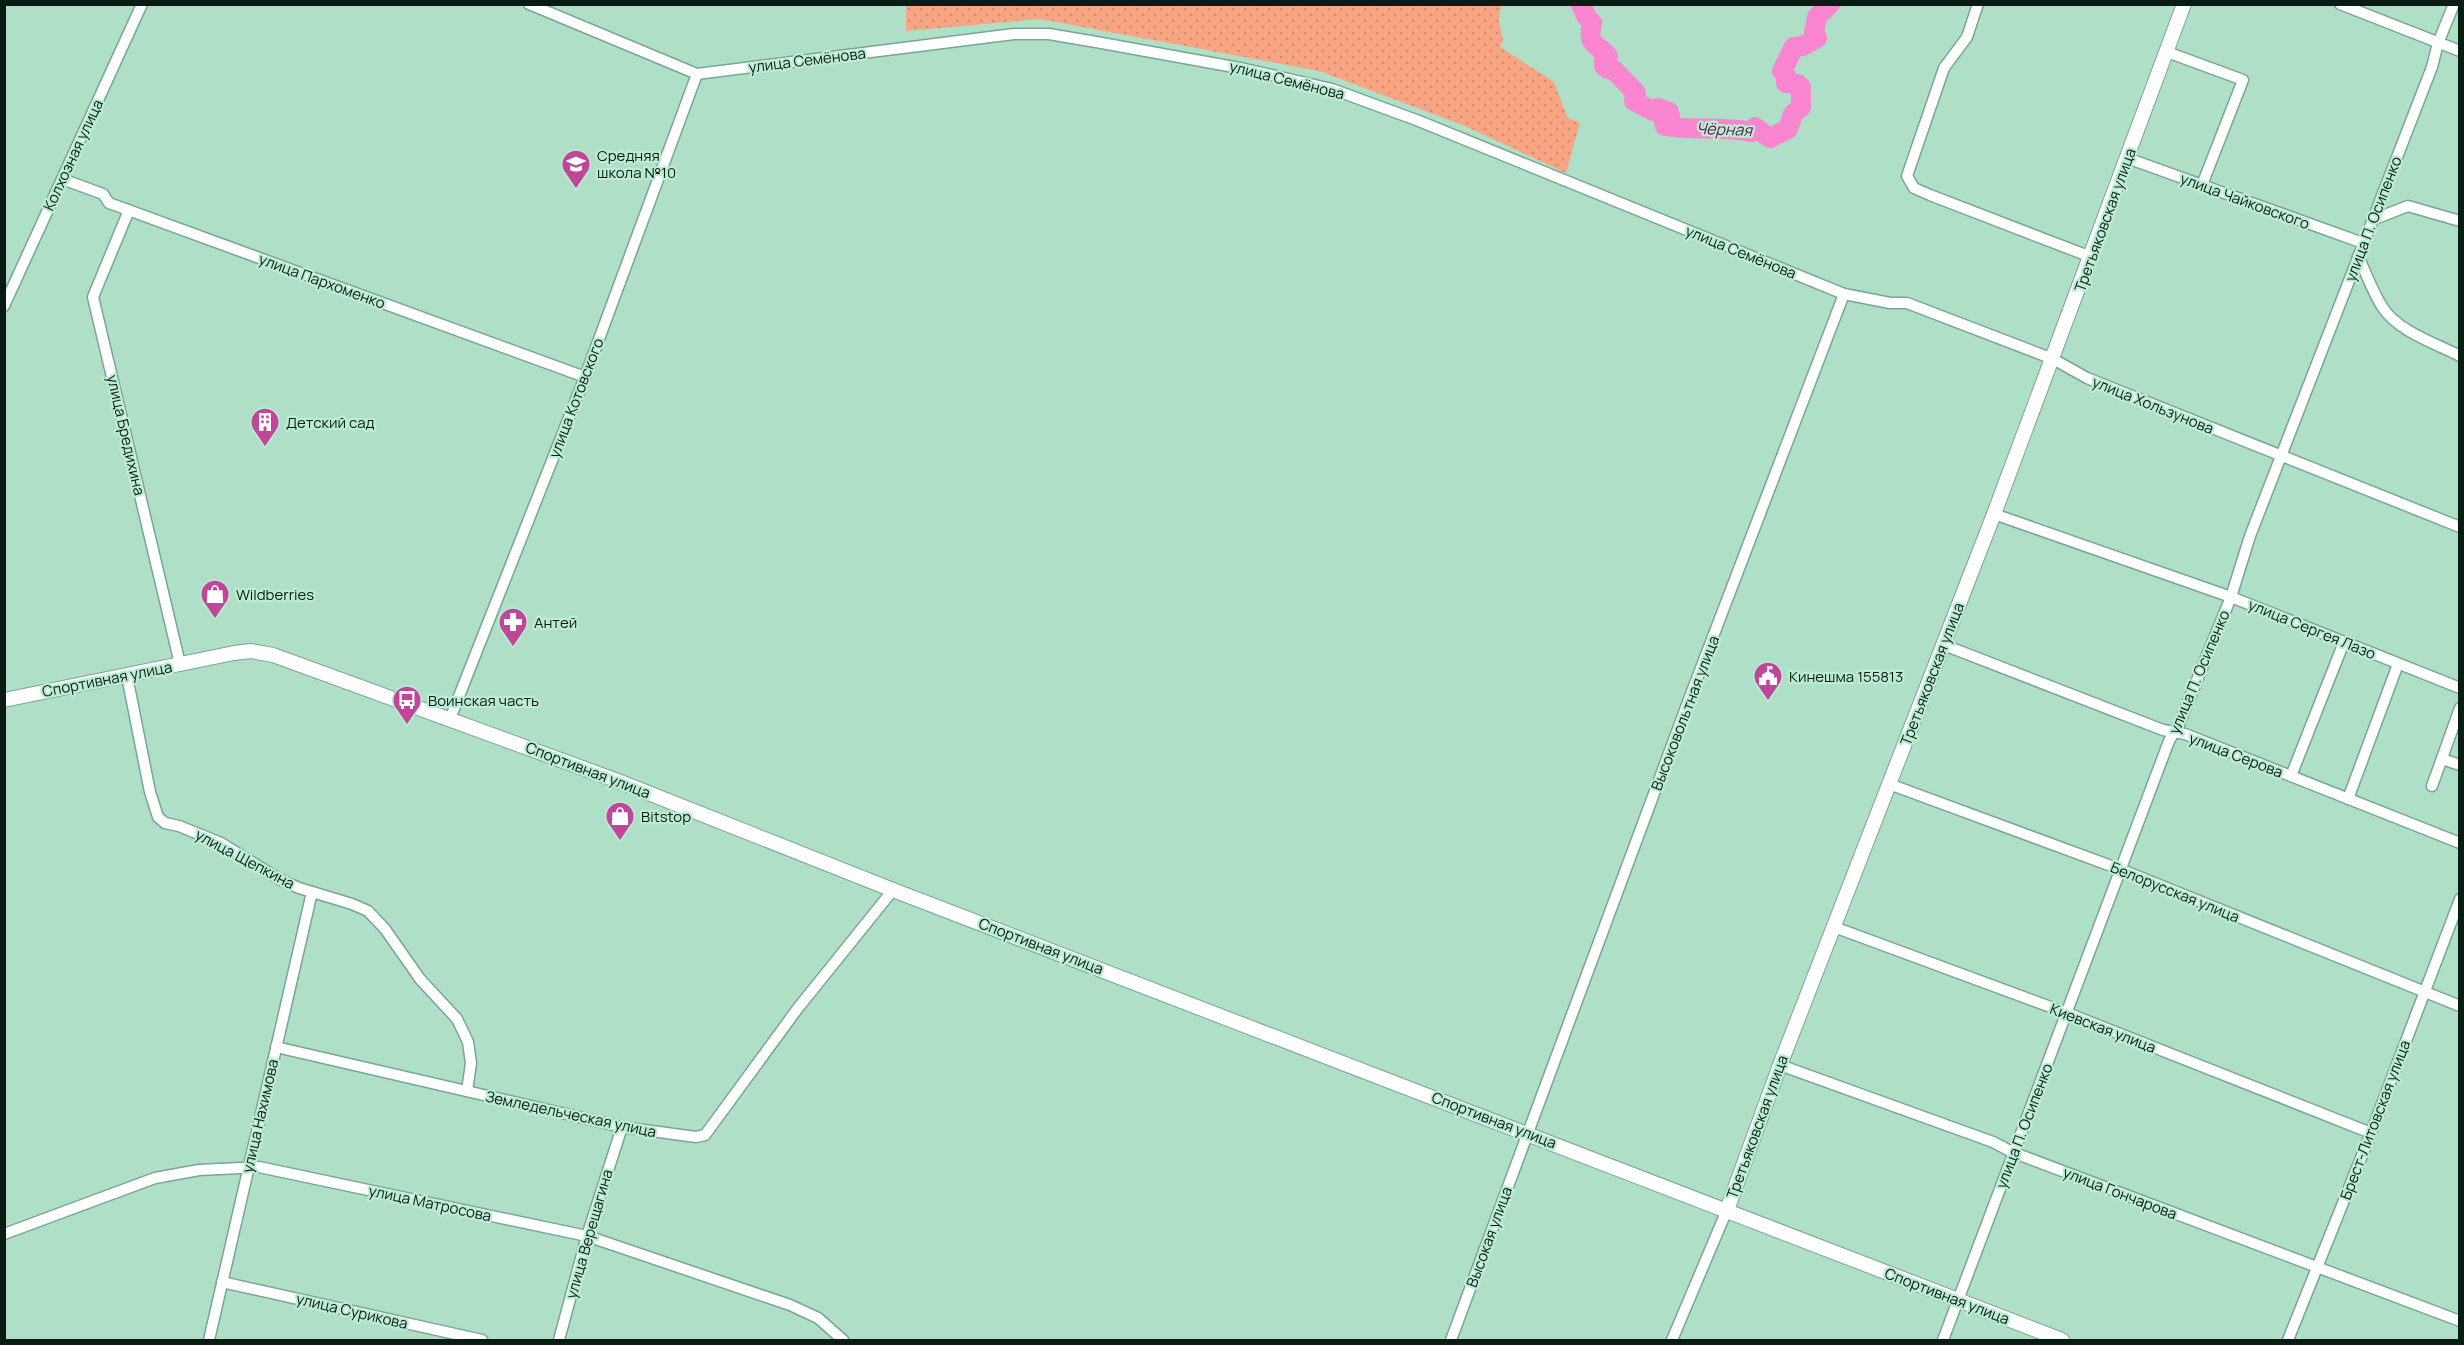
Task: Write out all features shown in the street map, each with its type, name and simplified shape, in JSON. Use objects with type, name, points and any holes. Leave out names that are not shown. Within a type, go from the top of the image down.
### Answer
[{"type":"street","name":"Колхозная улица","points":[[4,306],[142,4]]},
{"type":"street","points":[[529,4],[697,74]]},
{"type":"street","points":[[1978,4],[1967,37],[1944,68],[1907,176],[1914,188],[2091,257]]},
{"type":"street","name":"Третьяковская улица","points":[[1672,1341],[1727,1210],[1780,1065],[1944,645],[2184,4]]},
{"type":"street","points":[[2340,4],[2460,51]]},
{"type":"street","name":"улица П. Осипенко","points":[[1943,1341],[2012,1152],[2174,733],[2231,597],[2250,537],[2432,68],[2438,43],[2454,4]]},
{"type":"street","name":"улица Семёнова","points":[[697,74],[1014,34],[1061,36],[1245,69],[1332,89],[1384,107],[1844,294]]},
{"type":"street","points":[[2167,52],[2243,80],[2202,185]]},
{"type":"street","name":"улица Котовского","points":[[450,718],[585,377],[697,74]]},
{"type":"street","name":"улица Чайковского","points":[[2127,158],[2363,243]]},
{"type":"street","name":"улица Пархоменко","points":[[62,180],[103,194],[109,203],[585,377]]},
{"type":"street","points":[[2372,220],[2408,206],[2460,221]]},
{"type":"street","name":"улица Бредихина","points":[[129,210],[93,297],[180,664]]},
{"type":"street","points":[[2358,256],[2382,307],[2393,319],[2460,356]]},
{"type":"street","name":"улица Хользунова","points":[[1844,294],[1890,303],[1907,303],[2053,359],[2087,378],[2460,527]]},
{"type":"street","name":"Высоковольтная улица","points":[[1528,1133],[1684,713],[1844,294]]},
{"type":"street","name":"улица Сергея Лазо","points":[[1994,514],[2231,597],[2460,688]]},
{"type":"street","points":[[2291,776],[2344,642]]},
{"type":"street","name":"улица Серова","points":[[1944,645],[2163,730],[2185,734],[2460,843]]},
{"type":"street","name":"Спортивная улица","points":[[4,700],[234,653],[264,653],[450,718],[618,781],[893,890],[1528,1133],[2062,1341]]},
{"type":"street","points":[[2348,799],[2398,664]]},
{"type":"street","name":"улица Щепкина","points":[[127,676],[150,792],[158,817],[165,823],[179,826],[221,843],[279,879],[368,911],[386,929],[420,979],[457,1019],[468,1042],[471,1063],[466,1091]]},
{"type":"street","points":[[2432,786],[2460,708]]},
{"type":"street","points":[[2442,759],[2460,765]]},
{"type":"street","name":"Белорусская улица","points":[[1889,784],[2122,870],[2460,1006]]},
{"type":"street","name":"Земледельческая улица","points":[[276,1047],[622,1127],[696,1137],[705,1135],[798,1008],[893,890]]},
{"type":"street","name":"улица Нахимова","points":[[209,1341],[312,892]]},
{"type":"street","name":"Брест-Литовская улица","points":[[2288,1341],[2371,1133],[2460,899]]},
{"type":"street","name":"Киевская улица","points":[[1834,927],[2067,1013],[2371,1133]]},
{"type":"street","name":"улица Гончарова","points":[[1780,1065],[1994,1143],[2012,1152],[2460,1322]]},
{"type":"street","name":"улица Верещагина","points":[[559,1341],[587,1236],[622,1127]]},
{"type":"street","name":"Высокая улица","points":[[1451,1341],[1528,1133]]},
{"type":"street","name":"улица Матросова","points":[[4,1234],[155,1178],[199,1170],[259,1167],[587,1236],[790,1305],[818,1318],[843,1341]]},
{"type":"street","name":"улица Сурикова","points":[[222,1282],[482,1341]]},
{"type":"shaded area","points":[[906,5],[1501,5],[1499,21],[1503,40],[1500,47],[1554,82],[1568,118],[1580,123],[1566,173],[1465,126],[1319,71],[1040,19],[906,31]]},
{"type":"waterway","name":"Чёрная","points":[[1581,4],[1592,23],[1591,39],[1608,56],[1604,60],[1604,66],[1614,70],[1636,93],[1634,101],[1653,111],[1658,108],[1669,112],[1670,116],[1664,122],[1665,126],[1751,132],[1755,127],[1770,138],[1788,129],[1793,114],[1801,107],[1801,87],[1798,84],[1786,83],[1786,75],[1782,71],[1794,47],[1803,46],[1817,38],[1814,32],[1817,17],[1830,4]]},
{"type":"place","name":"Средняя школа №10","points":[[576,190]]},
{"type":"place","name":"Детский сад","points":[[265,448]]},
{"type":"place","name":"Wildberries","points":[[215,620]]},
{"type":"place","name":"Антей","points":[[513,648]]},
{"type":"place","name":"Кинешма 155813","points":[[1768,702]]},
{"type":"place","name":"Воинская часть","points":[[407,726]]},
{"type":"place","name":"Bitstop","points":[[620,842]]}]
